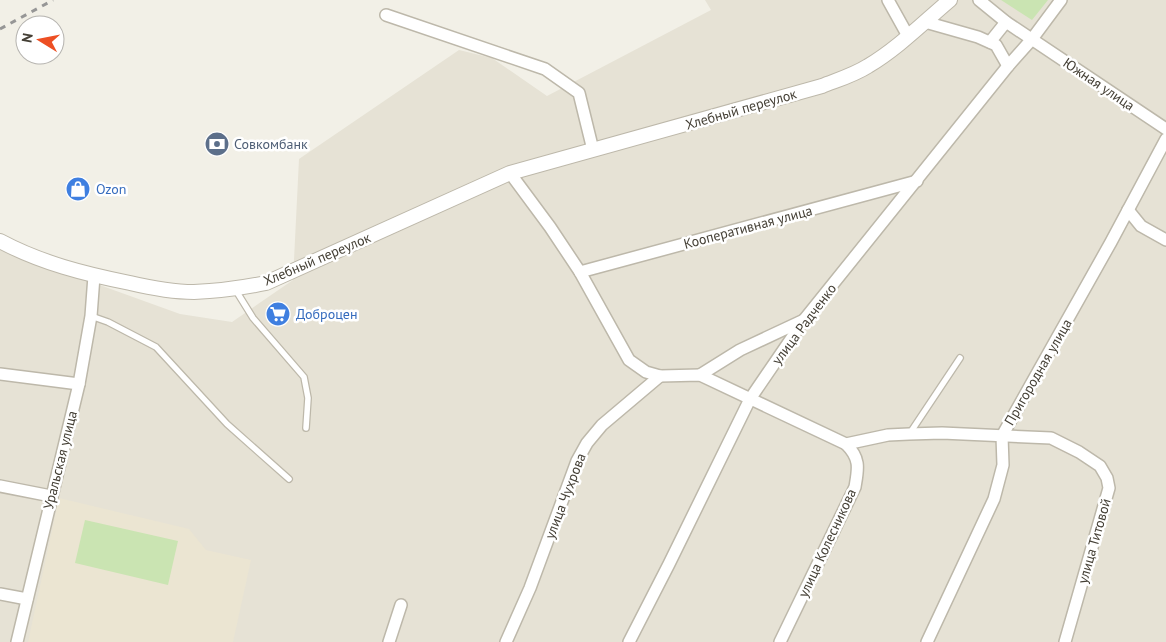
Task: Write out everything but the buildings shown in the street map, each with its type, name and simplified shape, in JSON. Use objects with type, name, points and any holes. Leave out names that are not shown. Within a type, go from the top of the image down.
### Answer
[{"type":"street","points":[[888,0],[908,36]]},
{"type":"street","name":"Хлебный переулок","points":[[0,241],[34,257],[94,276],[156,289],[192,292],[234,289],[266,282],[290,273],[510,173],[822,86],[844,78],[869,66],[950,0]]},
{"type":"street","name":"Южная улица","points":[[979,0],[1006,22],[1166,129]]},
{"type":"street","points":[[1032,39],[1061,0]]},
{"type":"street","points":[[386,15],[544,69],[579,93],[593,150]]},
{"type":"street","points":[[925,22],[990,42],[996,46],[1008,66]]},
{"type":"street","points":[[990,42],[1006,22]]},
{"type":"street","name":"улица Радченко","points":[[629,642],[750,400],[804,320],[1008,66],[1032,39]]},
{"type":"street","name":"Пригородная улица","points":[[927,642],[994,499],[1003,465],[1002,436],[1166,139]]},
{"type":"street","points":[[510,173],[580,272],[629,360],[637,367],[660,376],[700,375],[846,444]]},
{"type":"street","name":"Кооперативная улица","points":[[580,272],[916,182]]},
{"type":"street","points":[[1128,210],[1141,226],[1166,240]]},
{"type":"street","name":"Уральская улица","points":[[17,642],[79,384],[91,316],[94,276]]},
{"type":"street","points":[[700,375],[740,350],[804,320]]},
{"type":"street","points":[[0,374],[79,384]]},
{"type":"street","name":"улица Чухрова","points":[[506,642],[530,588],[577,460],[602,425],[660,376]]},
{"type":"street","name":"улица Титовой","points":[[846,444],[888,435],[909,434],[1051,438],[1079,452],[1100,466],[1107,478],[1109,488],[1065,642]]},
{"type":"street","name":"улица Колесникова","points":[[780,642],[855,488],[858,470],[857,458],[846,444]]},
{"type":"street","points":[[0,486],[51,496]]},
{"type":"street","points":[[0,594],[27,599]]},
{"type":"street","points":[[390,642],[401,605]]},
{"type":"lane","points":[[234,289],[253,318],[304,377],[308,398],[306,428]]},
{"type":"lane","points":[[91,316],[108,322],[156,347],[227,424],[289,479]]},
{"type":"lane","points":[[909,434],[960,358]]},
{"type":"shaded area","points":[[705,0],[1166,0],[1166,642],[0,642],[0,249],[180,314],[232,322],[293,280],[299,159],[459,50],[492,58],[547,96],[711,10]]},
{"type":"shaded area","points":[[59,498],[189,529],[206,550],[251,560],[233,642],[28,642]]},
{"type":"green space","points":[[1001,0],[1048,0],[1032,20]]},
{"type":"green space","points":[[85,520],[178,541],[168,585],[75,563]]},
{"type":"railway","points":[[0,29],[53,0]]},
{"type":"place","name":"Совкомбанк","points":[[217,144]]},
{"type":"place","name":"Ozon","points":[[78,189]]},
{"type":"place","name":"Доброцен","points":[[278,314]]}]
